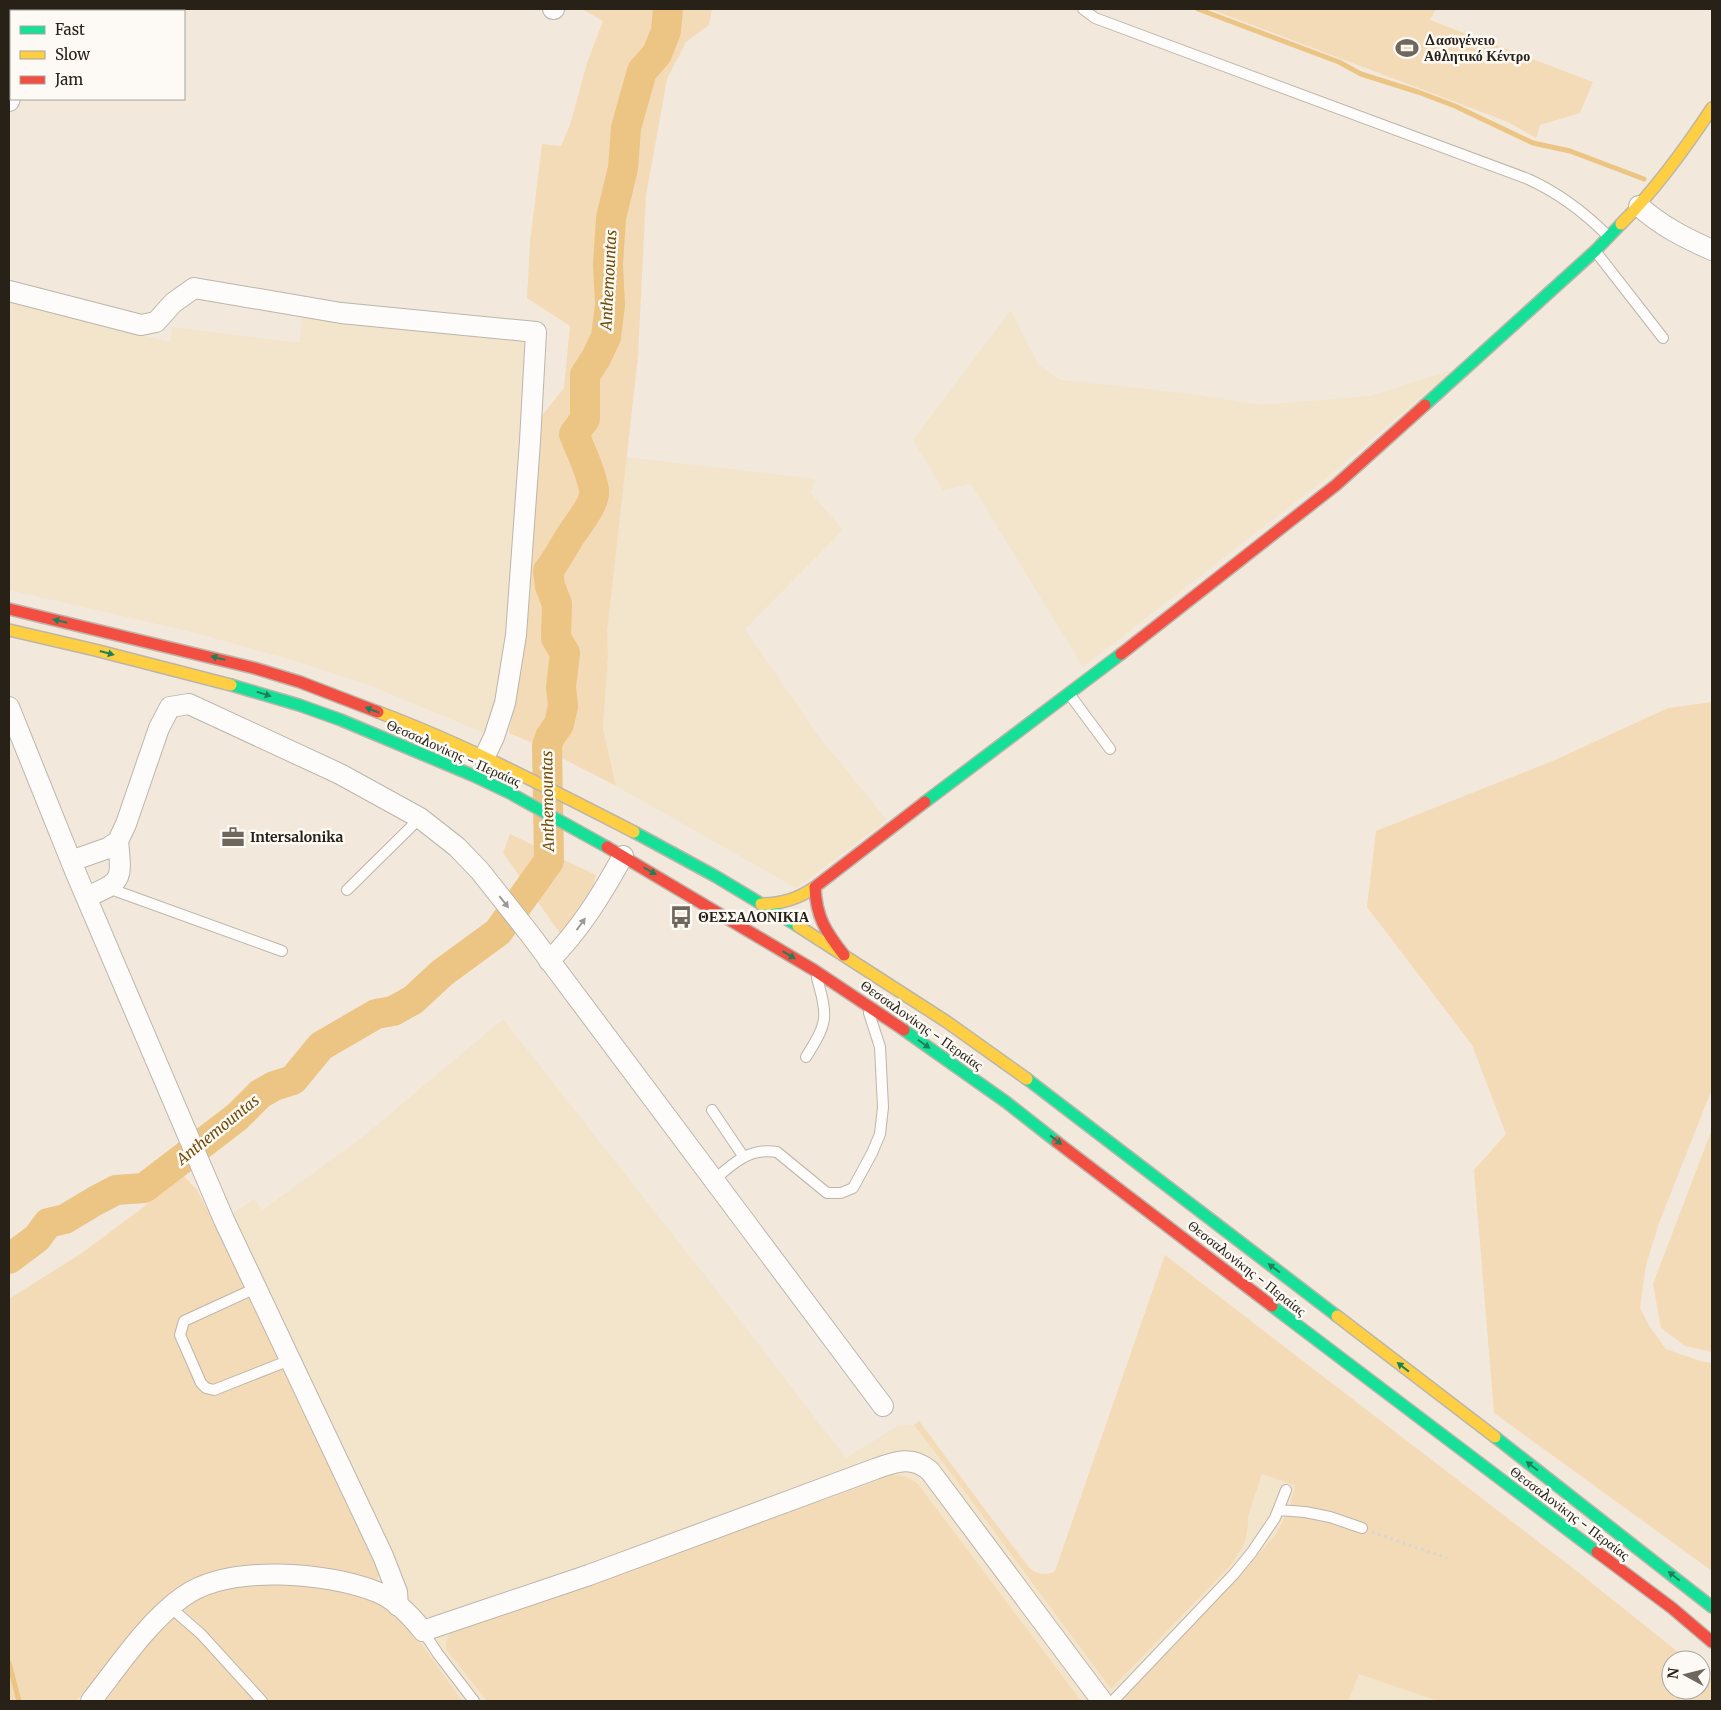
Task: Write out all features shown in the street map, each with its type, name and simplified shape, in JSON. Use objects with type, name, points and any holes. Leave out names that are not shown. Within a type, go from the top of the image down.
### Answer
[{"type":"main road","points":[[761,904],[789,903],[815,888],[845,863],[1069,694],[1336,485],[1609,237],[1639,206],[1691,140],[1712,108]]},
{"type":"main road","name":"Θεσσαλονίκης - Περαίας","points":[[9,609],[207,655],[277,674],[385,715],[513,771],[602,816],[761,904],[844,954],[950,1024],[1041,1090],[1298,1286],[1712,1607]]},
{"type":"main road","name":"Θεσσαλονίκης - Περαίας","points":[[9,630],[198,676],[299,705],[341,720],[510,793],[623,856],[814,970],[865,1003],[1006,1102],[1308,1334],[1672,1608],[1712,1642]]},
{"type":"main road","points":[[815,888],[819,919],[830,938],[844,954]]},
{"type":"street","points":[[1639,206],[1652,218],[1681,237],[1712,250]]},
{"type":"street","points":[[9,291],[141,325],[156,322],[173,304],[194,288],[340,313],[536,332],[516,635],[506,704],[484,758]]},
{"type":"street","points":[[71,861],[108,848],[118,841],[126,824],[158,728],[170,707],[189,704],[340,774],[420,818],[452,842],[480,871],[529,933],[883,1406]]},
{"type":"street","points":[[9,708],[71,861],[200,1167],[390,1574],[397,1592],[398,1606]]},
{"type":"street","points":[[86,897],[108,888],[119,877],[118,841]]},
{"type":"street","points":[[549,961],[568,942],[584,921],[623,856]]},
{"type":"street","points":[[91,1701],[134,1647],[170,1607],[185,1595],[202,1586],[225,1579],[275,1574],[325,1579],[352,1585],[378,1592],[398,1606],[423,1631],[589,1575],[875,1469],[896,1462],[909,1461],[922,1464],[930,1471],[1102,1701]]},
{"type":"lane","points":[[1082,9],[1095,18],[1528,179],[1560,195],[1609,237]]},
{"type":"lane","points":[[1595,251],[1663,338]]},
{"type":"lane","points":[[1069,694],[1110,749]]},
{"type":"lane","points":[[347,890],[420,818]]},
{"type":"lane","points":[[108,888],[282,951]]},
{"type":"lane","points":[[806,1057],[823,1028],[826,1011],[814,970]]},
{"type":"lane","points":[[714,1180],[743,1156],[752,1152],[770,1150],[777,1152],[827,1193],[841,1193],[854,1188],[880,1134],[883,1107],[880,1047],[865,1003]]},
{"type":"lane","points":[[712,1110],[743,1156]]},
{"type":"lane","points":[[256,1288],[184,1321],[180,1335],[201,1383],[206,1388],[214,1390],[290,1360]]},
{"type":"lane","points":[[1113,1701],[1234,1574],[1266,1533],[1286,1490]]},
{"type":"lane","points":[[1278,1510],[1305,1512],[1330,1517],[1362,1528]]},
{"type":"lane","points":[[170,1607],[201,1634],[262,1701]]},
{"type":"lane","points":[[423,1631],[474,1701]]},
{"type":"path","points":[[1362,1528],[1447,1558]]},
{"type":"shaded area","points":[[582,9],[712,9],[709,25],[686,42],[667,79],[646,196],[638,357],[607,632],[608,656],[603,728],[616,786],[533,743],[509,733],[514,702],[540,418],[564,388],[570,326],[527,298],[530,242],[542,144],[561,146],[570,125],[587,63],[603,21]]},
{"type":"shaded area","name":"Δασυγένειο Αθλητικό Κέντρο","points":[[1210,9],[1436,9],[1430,20],[1593,82],[1580,113],[1540,125],[1536,138],[1508,122]]},
{"type":"shaded area","points":[[9,302],[170,342],[172,327],[300,343],[302,317],[527,338],[513,559],[498,693],[486,734],[369,685],[295,661],[188,631],[9,590]]},
{"type":"shaded area","points":[[1011,310],[1039,365],[1060,380],[1183,393],[1262,405],[1370,396],[1454,369],[1324,480],[1083,667],[971,484],[943,490],[913,440]]},
{"type":"shaded area","points":[[626,457],[815,479],[811,493],[843,530],[745,629],[817,734],[887,820],[796,888],[616,786],[603,728],[608,656],[607,632]]},
{"type":"shaded area","points":[[1712,702],[1712,1089],[1659,1223],[1646,1265],[1640,1308],[1650,1327],[1666,1349],[1700,1361],[1712,1363],[1712,1571],[1494,1413],[1474,1170],[1506,1134],[1472,1045],[1367,907],[1376,831],[1555,760],[1668,708]]},
{"type":"shaded area","points":[[510,834],[596,875],[593,888],[562,936],[503,853]]},
{"type":"shaded area","points":[[503,1019],[846,1458],[899,1425],[914,1425],[919,1421],[974,1496],[1034,1572],[1050,1574],[1055,1571],[1165,1255],[1579,1573],[1675,1650],[1661,1650],[1661,1700],[1711,1700],[1711,1679],[1712,1701],[9,1701],[207,1231],[254,1199],[263,1210],[365,1135]]},
{"type":"shaded area","points":[[1712,1129],[1712,1352],[1685,1346],[1661,1328],[1653,1284]]},
{"type":"shaded area","points":[[182,1174],[197,1190],[216,1226],[380,1568],[379,1576],[374,1582],[282,1567],[158,1606],[76,1701],[9,1701],[9,1299],[82,1253],[141,1209]]},
{"type":"shaded area","points":[[1165,1255],[1579,1573],[1675,1650],[1661,1650],[1661,1700],[1711,1700],[1711,1679],[1712,1701],[1438,1701],[1359,1674],[1348,1701],[1120,1701],[1259,1554],[1276,1534],[1285,1516],[1324,1513],[1290,1506],[1295,1485],[1262,1474],[1248,1516],[1245,1542],[1232,1564],[1111,1689],[914,1425],[919,1421],[1028,1567],[1041,1574],[1055,1571]]},
{"type":"shaded area","points":[[891,1475],[906,1477],[918,1484],[1081,1701],[487,1701],[446,1649],[449,1635],[459,1625],[847,1492]]},
{"type":"shaded area","points":[[232,1584],[301,1585],[335,1590],[386,1605],[403,1618],[462,1701],[271,1701],[198,1622],[180,1607],[202,1593]]},
{"type":"shaded area","points":[[171,1615],[190,1628],[257,1701],[97,1701]]},
{"type":"waterway","name":"Anthemountas","points":[[9,1259],[37,1238],[48,1223],[65,1219],[116,1190],[144,1188],[237,1117],[260,1094],[274,1086],[293,1080],[321,1046],[376,1014],[393,1011],[413,1000],[442,973],[498,932],[549,861],[547,746],[550,737],[559,724],[563,706],[561,687],[565,653],[556,638],[557,604],[550,586],[548,571],[586,513],[594,495],[591,476],[574,434],[585,419],[585,375],[606,337],[610,305],[608,264],[611,218],[623,168],[626,128],[642,71],[657,54],[666,31],[668,9]]},
{"type":"waterway","points":[[1198,9],[1339,62],[1361,74],[1455,106],[1533,143],[1570,151],[1644,179]]},
{"type":"waterway","points":[[9,1663],[19,1701]]},
{"type":"traffic: fast","points":[[1425,405],[1595,251],[1621,224]]},
{"type":"traffic: fast","points":[[925,802],[1121,654]]},
{"type":"traffic: fast","points":[[231,685],[299,705],[341,720],[472,775],[510,793],[607,847]]},
{"type":"traffic: fast","points":[[634,832],[715,876],[798,926]]},
{"type":"traffic: fast","points":[[904,1030],[1006,1102],[1057,1142]]},
{"type":"traffic: fast","points":[[1027,1079],[1337,1316]]},
{"type":"traffic: fast","points":[[1272,1306],[1597,1552]]},
{"type":"traffic: fast","points":[[1495,1437],[1712,1607]]},
{"type":"traffic: slow","points":[[1621,224],[1670,168],[1712,108]]},
{"type":"traffic: slow","points":[[9,630],[231,685]]},
{"type":"traffic: slow","points":[[378,712],[476,753],[634,832]]},
{"type":"traffic: slow","points":[[761,904],[790,900],[815,887]]},
{"type":"traffic: slow","points":[[798,926],[947,1022],[1027,1079]]},
{"type":"traffic: slow","points":[[1337,1316],[1495,1437]]},
{"type":"traffic: jam","points":[[1121,654],[1336,485],[1425,405]]},
{"type":"traffic: jam","points":[[9,609],[254,668],[300,682],[378,712]]},
{"type":"traffic: jam","points":[[844,955],[823,924],[817,907],[815,887],[925,802]]},
{"type":"traffic: jam","points":[[607,847],[814,970],[904,1030]]},
{"type":"traffic: jam","points":[[1057,1142],[1272,1306]]},
{"type":"traffic: jam","points":[[1597,1552],[1672,1608],[1712,1642]]},
{"type":"place","name":"Δασυγένειο Αθλητικό Κέντρο","points":[[1407,48]]},
{"type":"place","name":"Intersalonika","points":[[233,837]]},
{"type":"place","name":"ΘΕΣΣΑΛΟΝΙΚΙΑ","points":[[681,917]]}]
